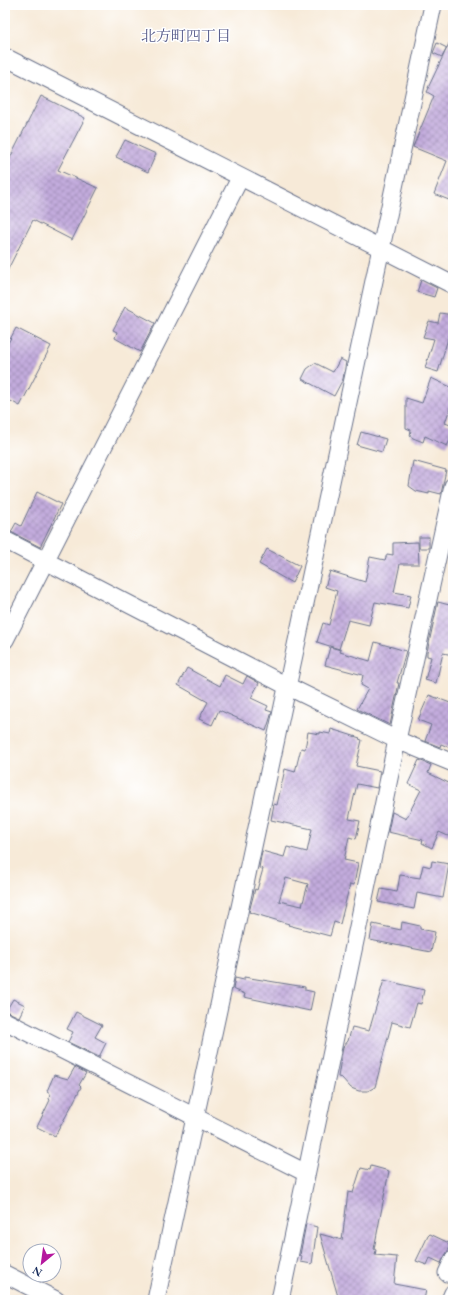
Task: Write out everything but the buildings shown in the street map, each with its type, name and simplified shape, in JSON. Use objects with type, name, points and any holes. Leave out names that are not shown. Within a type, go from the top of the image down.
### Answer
[{"type":"street","points":[[156,1300],[433,5]]},
{"type":"street","points":[[5,57],[240,178],[382,247],[453,285]]},
{"type":"street","points":[[5,640],[240,178]]},
{"type":"street","points":[[280,1300],[397,740],[453,486]]},
{"type":"street","points":[[5,540],[287,686],[397,740],[453,763]]},
{"type":"street","points":[[5,1021],[306,1173]]},
{"type":"street","points":[[453,1260],[447,1273],[453,1274]]},
{"type":"street","points":[[5,1274],[56,1300]]},
{"type":"street","points":[[450,1300],[453,1293]]},
{"type":"district","name":"北方町四丁目","points":[[186,35]]}]
